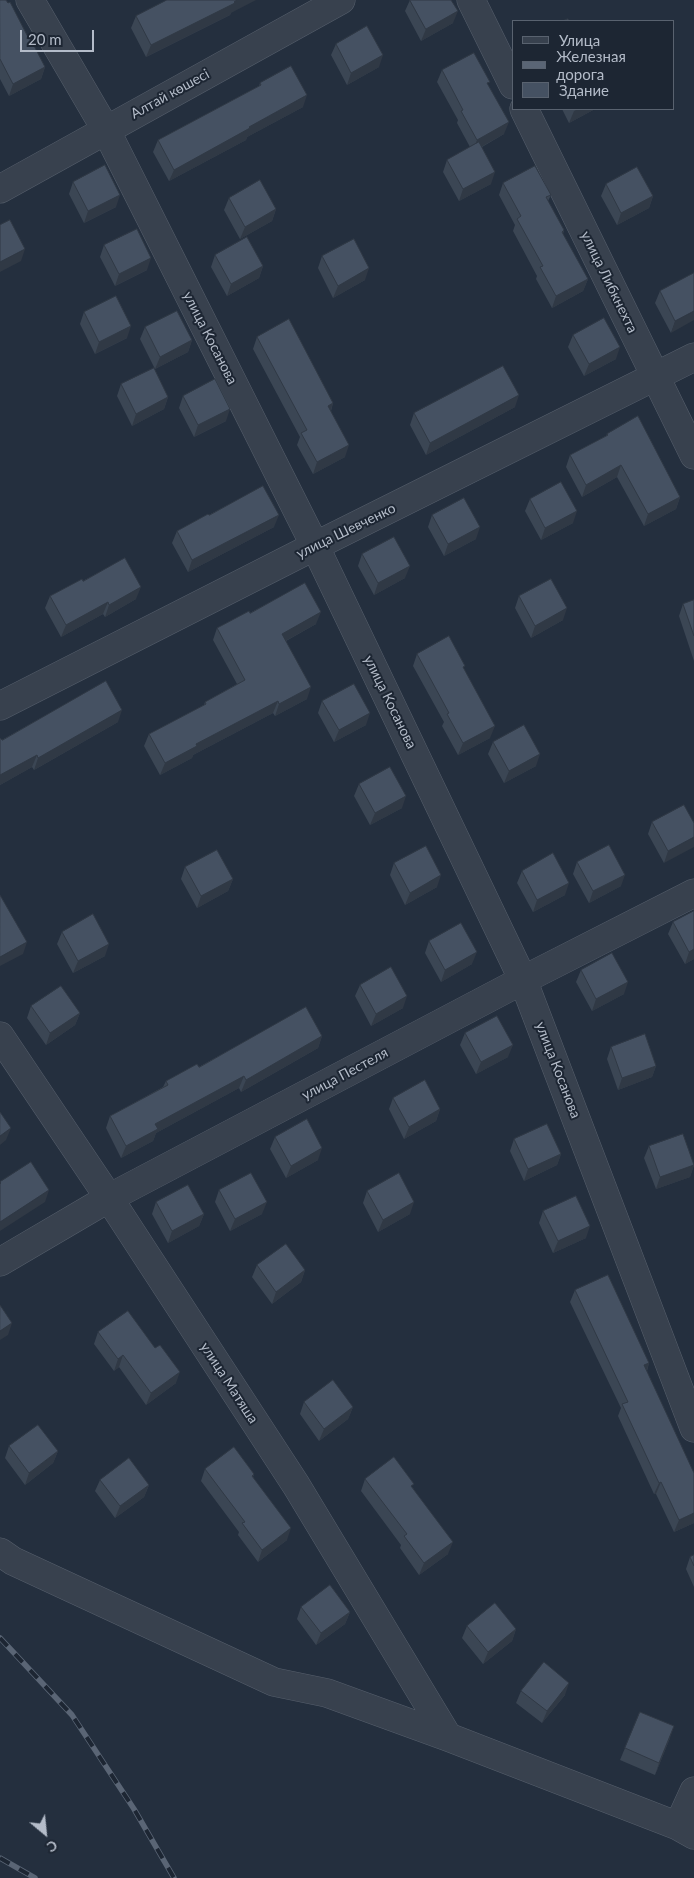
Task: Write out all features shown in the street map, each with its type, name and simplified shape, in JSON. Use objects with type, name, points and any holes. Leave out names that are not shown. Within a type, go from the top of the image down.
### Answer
[{"type":"street","name":"улица Косанова","points":[[30,0],[106,130],[315,546],[523,980],[694,1428]]},
{"type":"street","name":"Алтай көшесі","points":[[0,189],[340,0]]},
{"type":"street","points":[[471,0],[512,83]]},
{"type":"street","name":"улица Либкнехта","points":[[524,110],[694,455]]},
{"type":"street","name":"улица Шевченко","points":[[0,706],[694,357]]},
{"type":"street","name":"улица Пестеля","points":[[0,1262],[109,1198],[523,980],[694,893]]},
{"type":"street","name":"улица Матяша","points":[[0,1036],[109,1198],[296,1485],[448,1737]]},
{"type":"street","points":[[0,1552],[13,1561],[274,1682],[327,1693],[448,1737],[686,1831],[694,1791]]},
{"type":"building","points":[[0,0],[10,2],[45,67],[13,84],[0,59]]},
{"type":"building","points":[[167,0],[237,0],[235,3],[151,45],[136,16]]},
{"type":"building","points":[[410,0],[451,0],[458,11],[426,29]]},
{"type":"building","points":[[367,26],[383,55],[351,73],[336,44]]},
{"type":"building","points":[[474,53],[490,82],[487,83],[509,122],[477,140],[442,70]]},
{"type":"building","points":[[291,66],[307,95],[174,170],[158,140],[261,85],[260,83]]},
{"type":"building","points":[[479,142],[495,172],[463,189],[447,160]]},
{"type":"building","points":[[105,165],[120,195],[88,211],[73,182]]},
{"type":"building","points":[[535,166],[551,195],[546,197],[564,230],[562,232],[588,279],[556,296],[540,267],[543,266],[517,219],[521,216],[503,183]]},
{"type":"building","points":[[637,167],[653,196],[621,213],[606,184]]},
{"type":"building","points":[[260,180],[276,209],[245,227],[229,198]]},
{"type":"building","points":[[10,220],[25,249],[0,262],[0,225]]},
{"type":"building","points":[[137,229],[151,258],[119,274],[104,245]]},
{"type":"building","points":[[247,237],[263,266],[231,284],[215,255]]},
{"type":"building","points":[[354,239],[369,268],[338,286],[322,256]]},
{"type":"building","points":[[694,273],[694,311],[675,321],[660,291]]},
{"type":"building","points":[[116,296],[131,326],[99,342],[84,312]]},
{"type":"building","points":[[177,311],[192,340],[160,357],[145,327]]},
{"type":"building","points":[[604,318],[620,347],[589,364],[573,335]]},
{"type":"building","points":[[289,319],[333,403],[328,406],[349,445],[317,462],[301,433],[307,430],[257,337]]},
{"type":"building","points":[[503,366],[519,395],[430,443],[414,413]]},
{"type":"building","points":[[154,368],[168,397],[136,414],[121,384]]},
{"type":"building","points":[[215,379],[230,409],[198,425],[183,396]]},
{"type":"building","points":[[638,416],[680,497],[648,514],[621,465],[586,485],[570,455],[608,435]]},
{"type":"building","points":[[561,482],[577,511],[545,528],[530,499]]},
{"type":"building","points":[[263,486],[279,515],[192,560],[177,531]]},
{"type":"building","points":[[464,498],[480,527],[448,544],[432,515]]},
{"type":"building","points":[[394,537],[410,566],[378,583],[362,554]]},
{"type":"building","points":[[125,558],[141,587],[109,605],[108,602],[66,625],[50,596],[82,579],[83,581]]},
{"type":"building","points":[[551,579],[567,608],[535,626],[519,596]]},
{"type":"building","points":[[305,583],[321,612],[282,634],[311,687],[279,704],[278,701],[196,744],[197,746],[165,763],[149,734],[206,704],[205,702],[245,680],[217,628],[249,611],[250,613]]},
{"type":"building","points":[[694,600],[694,636],[683,604]]},
{"type":"building","points":[[449,636],[465,666],[463,667],[495,726],[463,743],[417,654]]},
{"type":"building","points":[[106,681],[122,710],[38,758],[37,755],[0,775],[0,738],[2,740]]},
{"type":"building","points":[[354,684],[370,713],[339,730],[322,701]]},
{"type":"building","points":[[524,725],[540,754],[509,771],[493,742]]},
{"type":"building","points":[[390,767],[406,796],[375,813],[359,784]]},
{"type":"building","points":[[684,805],[694,823],[694,837],[668,851],[652,822]]},
{"type":"building","points":[[609,845],[625,875],[593,891],[577,862]]},
{"type":"building","points":[[426,846],[441,875],[410,893],[394,863]]},
{"type":"building","points":[[217,850],[233,879],[201,896],[185,867]]},
{"type":"building","points":[[553,853],[569,883],[537,900],[522,871]]},
{"type":"building","points":[[0,895],[27,942],[0,957]]},
{"type":"building","points":[[694,911],[694,949],[689,952],[673,922]]},
{"type":"building","points":[[93,914],[109,944],[78,961],[62,932]]},
{"type":"building","points":[[461,923],[477,952],[445,970],[429,941]]},
{"type":"building","points":[[612,953],[628,982],[596,999],[581,970]]},
{"type":"building","points":[[391,967],[407,996],[376,1014],[360,985]]},
{"type":"building","points":[[61,986],[80,1013],[50,1033],[31,1006]]},
{"type":"building","points":[[306,1007],[322,1036],[246,1080],[244,1076],[155,1124],[158,1129],[126,1146],[110,1116],[168,1085],[166,1081],[197,1064],[199,1067]]},
{"type":"building","points":[[497,1016],[513,1045],[481,1062],[465,1033]]},
{"type":"building","points":[[645,1034],[656,1066],[622,1078],[611,1047]]},
{"type":"building","points":[[425,1080],[440,1109],[409,1127],[393,1098]]},
{"type":"building","points":[[0,1112],[11,1128],[0,1136]]},
{"type":"building","points":[[307,1119],[322,1148],[291,1166],[275,1137]]},
{"type":"building","points":[[547,1124],[561,1154],[528,1169],[514,1139]]},
{"type":"building","points":[[683,1134],[694,1165],[660,1177],[649,1146]]},
{"type":"building","points":[[31,1162],[49,1190],[0,1222],[0,1182]]},
{"type":"building","points":[[251,1173],[267,1202],[235,1219],[219,1190]]},
{"type":"building","points":[[399,1173],[414,1202],[383,1220],[367,1191]]},
{"type":"building","points":[[188,1185],[204,1214],[172,1231],[156,1202]]},
{"type":"building","points":[[576,1196],[590,1226],[558,1241],[543,1211]]},
{"type":"building","points":[[286,1244],[305,1270],[276,1292],[257,1265]]},
{"type":"building","points":[[608,1275],[649,1363],[644,1365],[694,1473],[694,1513],[679,1520],[661,1482],[659,1483],[622,1404],[628,1402],[575,1290]]},
{"type":"building","points":[[0,1305],[12,1323],[0,1331]]},
{"type":"building","points":[[128,1311],[155,1348],[160,1345],[180,1372],[151,1393],[123,1355],[118,1359],[98,1332]]},
{"type":"building","points":[[333,1380],[353,1407],[324,1429],[304,1402]]},
{"type":"building","points":[[38,1425],[58,1451],[29,1473],[9,1446]]},
{"type":"building","points":[[234,1447],[254,1474],[252,1476],[291,1528],[262,1550],[242,1523],[245,1522],[205,1469]]},
{"type":"building","points":[[394,1457],[414,1484],[411,1486],[453,1542],[424,1563],[404,1536],[407,1534],[365,1479]]},
{"type":"building","points":[[129,1458],[149,1485],[120,1506],[100,1480]]},
{"type":"building","points":[[694,1555],[694,1566],[690,1557]]},
{"type":"building","points":[[330,1585],[350,1612],[321,1633],[301,1607]]},
{"type":"building","points":[[495,1603],[516,1629],[488,1652],[467,1626]]},
{"type":"building","points":[[544,1662],[569,1683],[547,1711],[521,1691]]},
{"type":"building","points":[[640,1712],[674,1726],[659,1763],[625,1748]]},
{"type":"railway","points":[[0,1638],[72,1715],[134,1809],[174,1878]]},
{"type":"railway","points":[[0,1858],[35,1878]]}]
